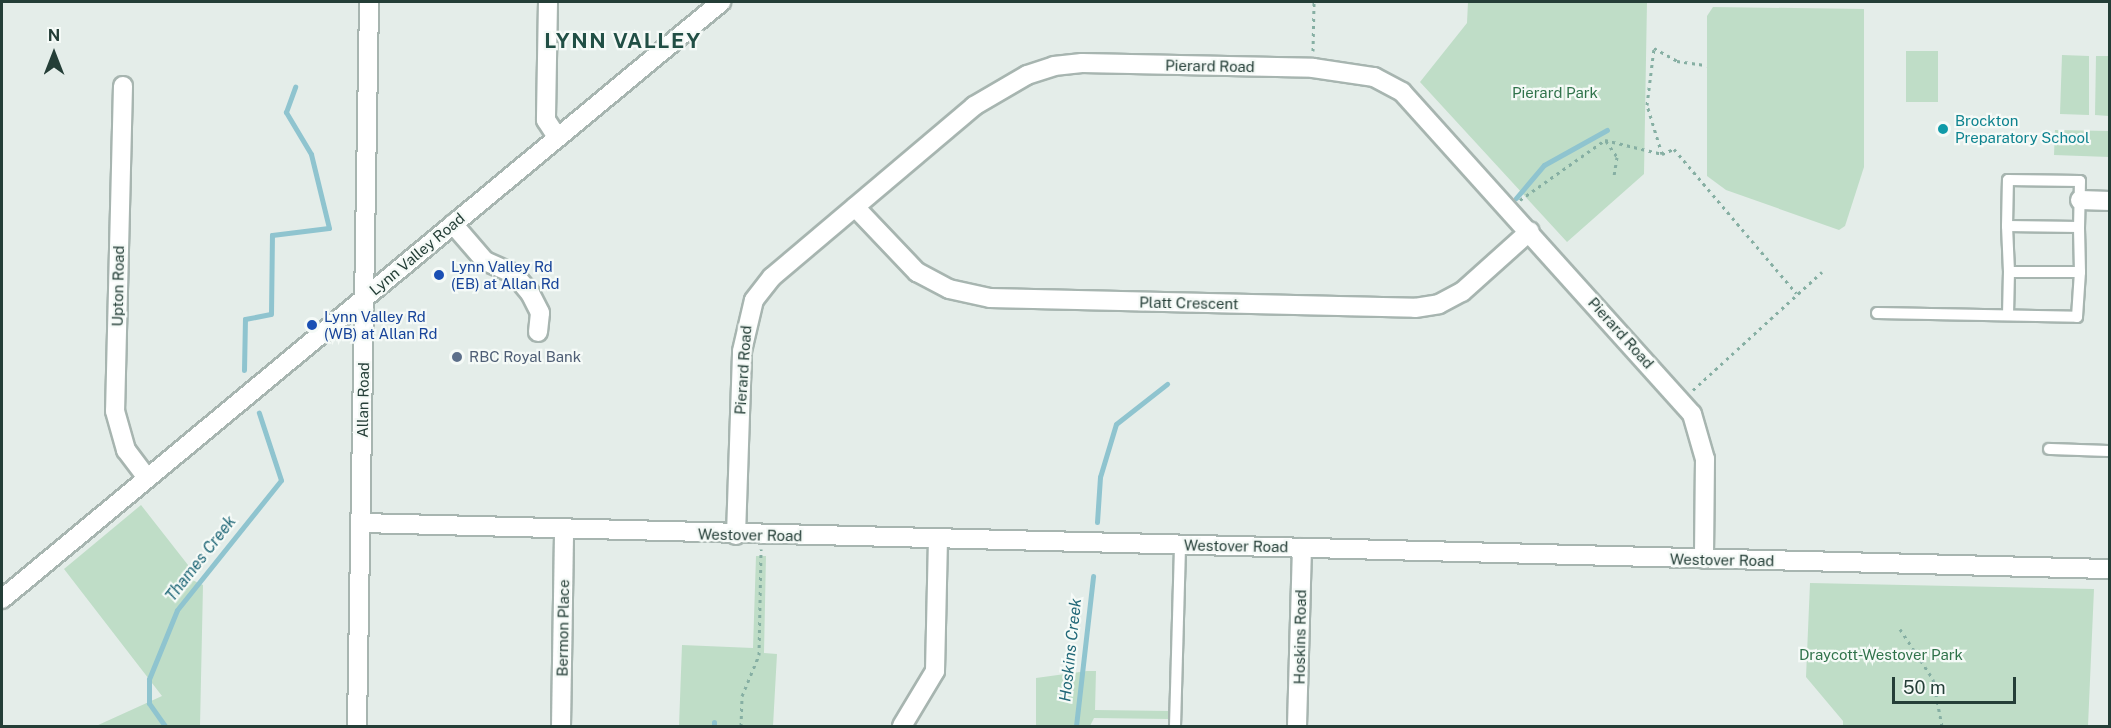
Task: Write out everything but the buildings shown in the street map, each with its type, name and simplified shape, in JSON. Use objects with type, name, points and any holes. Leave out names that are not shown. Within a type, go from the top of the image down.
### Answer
[{"type":"street","name":"Allan Road","points":[[357,726],[369,2]]},
{"type":"street","points":[[548,2],[546,120],[557,137]]},
{"type":"street","name":"Lynn Valley Road","points":[[2,599],[146,477],[721,2]]},
{"type":"street","name":"Pierard Road","points":[[736,535],[742,351],[747,318],[762,287],[974,106],[1027,75],[1054,66],[1082,63],[1313,68],[1374,77],[1402,92],[1682,401],[1692,414],[1704,445],[1704,559]]},
{"type":"street","name":"Upton Road","points":[[123,86],[115,411],[126,450],[146,477]]},
{"type":"street","points":[[2080,200],[2109,201]]},
{"type":"street","name":"Platt Crescent","points":[[855,207],[917,272],[949,289],[990,298],[1415,308],[1439,304],[1461,292],[1530,231]]},
{"type":"street","points":[[453,224],[485,261],[514,274],[530,293],[540,313],[538,332]]},
{"type":"street","name":"Westover Road","points":[[362,523],[762,536],[2109,569]]},
{"type":"street","name":"Bermon Place","points":[[561,726],[564,529]]},
{"type":"street","points":[[902,726],[935,671],[938,539]]},
{"type":"street","name":"Hoskins Road","points":[[1297,726],[1302,548]]},
{"type":"lane","points":[[1877,313],[2078,317],[2080,181],[2008,180],[2008,315]]},
{"type":"lane","points":[[2007,226],[2079,227]]},
{"type":"lane","points":[[2009,272],[2080,272]]},
{"type":"lane","points":[[2049,449],[2109,451]]},
{"type":"lane","points":[[1175,726],[1180,545]]},
{"type":"path","points":[[1313,68],[1314,2]]},
{"type":"path","points":[[1662,154],[1647,105],[1654,48],[1677,61],[1707,65]]},
{"type":"path","points":[[1605,140],[1617,157],[1614,175]]},
{"type":"path","points":[[1527,195],[1605,140],[1662,154],[1674,149],[1796,293]]},
{"type":"path","points":[[1682,401],[1796,293],[1822,272]]},
{"type":"path","points":[[741,726],[742,696],[759,655],[762,536]]},
{"type":"path","points":[[1900,629],[1933,679],[1942,726]]},
{"type":"green space","name":"Pierard Park","points":[[1468,2],[1647,2],[1644,174],[1567,242],[1420,82],[1467,23]]},
{"type":"green space","points":[[1713,7],[1864,9],[1864,167],[1845,226],[1839,230],[1726,190],[1707,176],[1707,16]]},
{"type":"green space","points":[[1906,51],[1938,51],[1938,102],[1906,102]]},
{"type":"green space","points":[[2062,55],[2089,56],[2089,115],[2060,114]]},
{"type":"green space","points":[[2096,56],[2109,56],[2109,116],[2095,115]]},
{"type":"green space","points":[[2055,130],[2109,131],[2109,157],[2054,155]]},
{"type":"green space","points":[[141,505],[188,565],[188,578],[203,585],[200,726],[96,726],[162,696],[64,569]]},
{"type":"green space","points":[[756,556],[766,556],[764,653],[777,654],[773,726],[679,726],[682,645],[753,648]]},
{"type":"green space","name":"Draycott-Westover Park","points":[[1810,583],[2094,589],[2088,726],[1843,726],[1843,721],[1806,677]]},
{"type":"green space","points":[[1096,671],[1095,710],[1170,711],[1169,719],[1094,718],[1090,726],[1036,726],[1036,678]]},
{"type":"waterway","name":"Thames Creek","points":[[244,370],[245,319],[271,314],[272,235],[329,228],[311,154],[286,112],[295,87]]},
{"type":"waterway","points":[[1516,198],[1544,165],[1607,130]]},
{"type":"waterway","name":"Hoskins Creek","points":[[1097,522],[1100,477],[1116,424],[1167,384]]},
{"type":"waterway","name":"Thames Creek","points":[[165,726],[149,703],[149,679],[177,610],[281,480],[259,413]]},
{"type":"waterway","name":"Hoskins Creek","points":[[1076,726],[1093,576]]},
{"type":"place","name":"Brockton Preparatory School","points":[[1943,129]]},
{"type":"place","name":"Lynn Valley Rd (EB) at Allan Rd","points":[[439,275]]},
{"type":"place","name":"Lynn Valley Rd (WB) at Allan Rd","points":[[312,325]]},
{"type":"place","name":"RBC Royal Bank","points":[[457,357]]},
{"type":"district","name":"LYNN VALLEY","points":[[623,41]]}]
